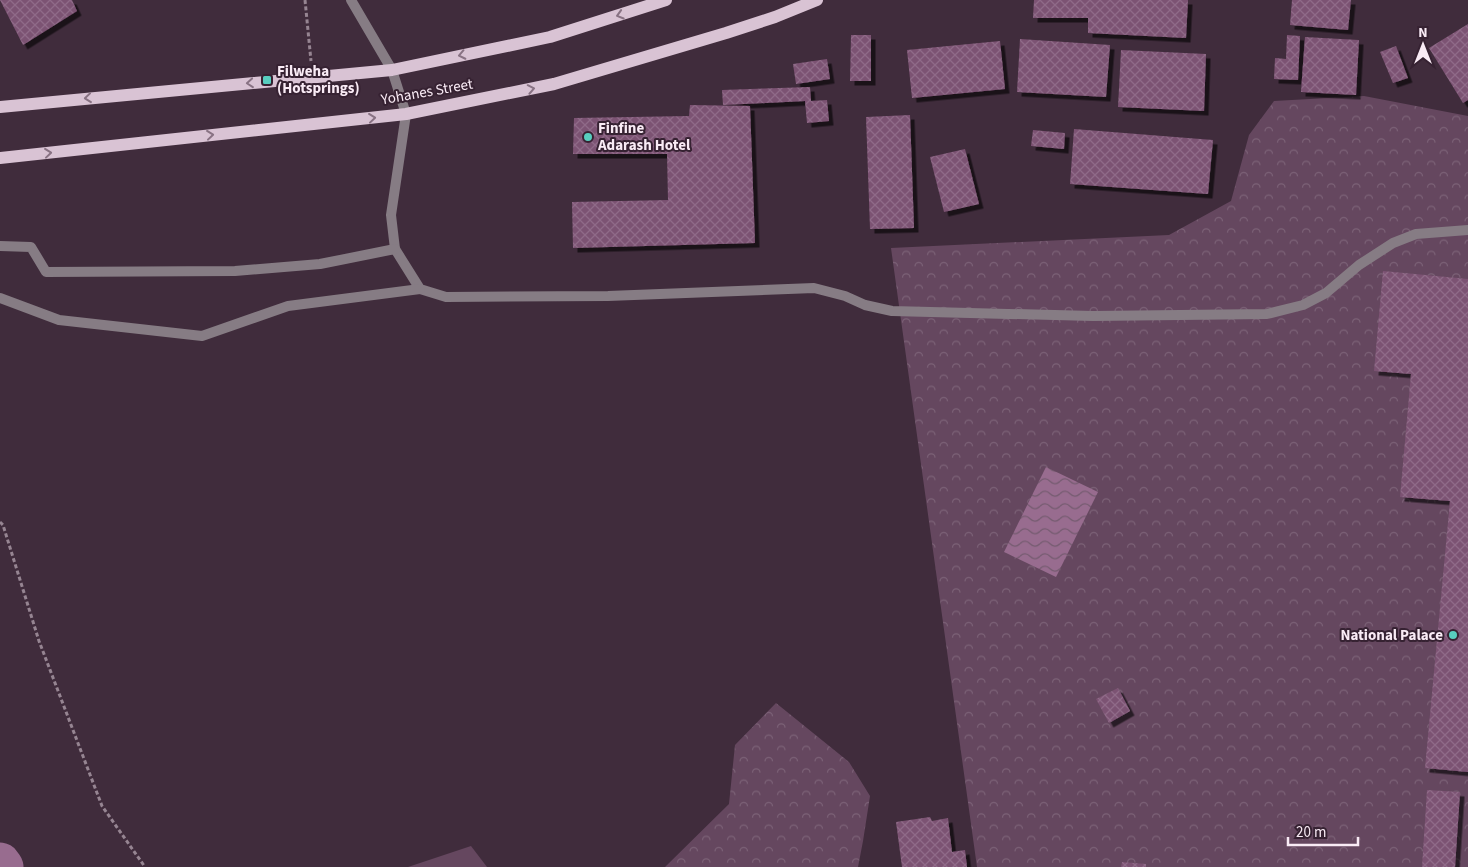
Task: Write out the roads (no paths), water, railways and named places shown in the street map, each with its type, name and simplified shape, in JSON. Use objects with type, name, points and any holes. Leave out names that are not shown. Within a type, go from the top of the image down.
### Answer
[{"type":"main road","name":"Yohanes Street","points":[[0,106],[392,70],[550,36],[666,0]]},
{"type":"main road","name":"Yohanes Street","points":[[0,158],[406,114],[554,84],[726,33],[775,17],[816,0]]},
{"type":"street","points":[[351,0],[392,70],[406,114],[391,215],[395,249],[420,289]]},
{"type":"street","points":[[0,298],[59,320],[202,336],[288,306],[420,289],[446,297],[456,297],[608,296],[814,288],[845,296],[865,305],[892,310],[1093,316],[1267,314],[1303,305],[1326,293],[1359,266],[1393,243],[1416,234],[1468,230]]},
{"type":"street","points":[[0,246],[31,247],[46,272],[235,271],[320,264],[395,249]]},
{"type":"water","points":[[1046,467],[1098,492],[1056,577],[1004,552]]},
{"type":"waterway","points":[[0,863],[3,867]]},
{"type":"place","name":"Filweha (Hotsprings)","points":[[267,80]]},
{"type":"place","name":"Finfine Adarash Hotel","points":[[588,137]]},
{"type":"place","name":"National Palace","points":[[1453,635]]}]
